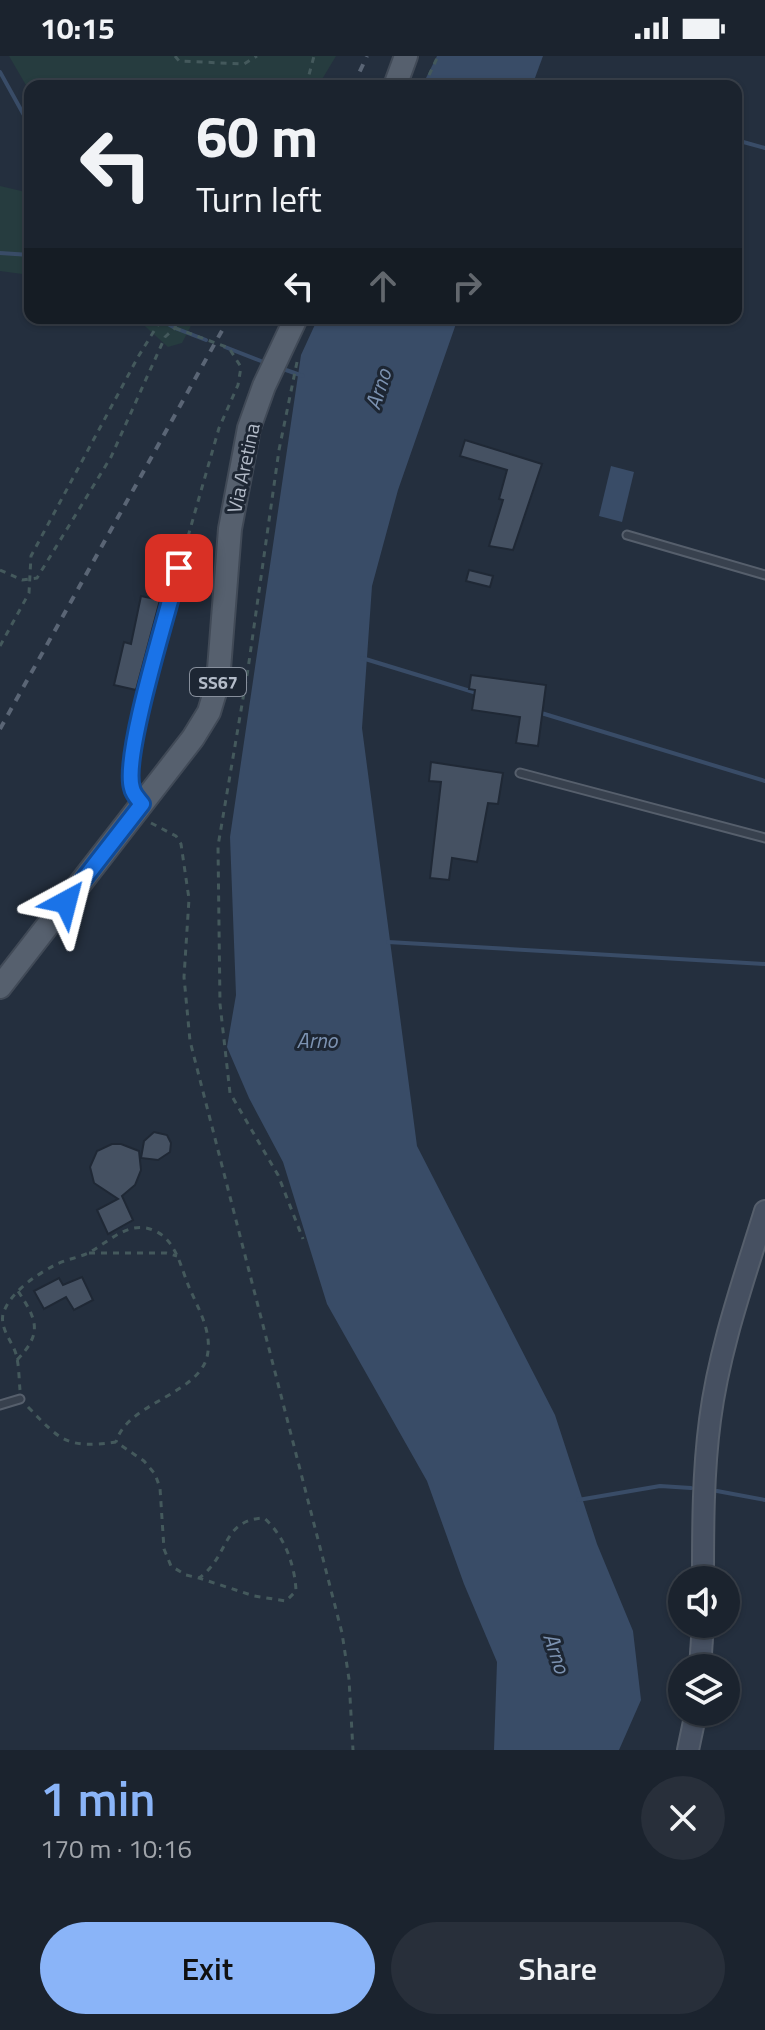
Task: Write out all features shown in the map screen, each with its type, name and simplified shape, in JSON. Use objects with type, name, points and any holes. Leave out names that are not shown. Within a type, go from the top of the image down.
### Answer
[{"type":"main road","points":[[397,80],[406,56]]},
{"type":"main road","name":"Via Aretina","points":[[0,987],[193,738],[209,712],[218,682],[230,529],[249,428],[264,386],[293,324]]},
{"type":"main road","points":[[703,1566],[703,1498],[710,1418],[731,1322],[765,1211]]},
{"type":"main road","points":[[688,1750],[693,1726]]},
{"type":"street","points":[[142,804],[132,788],[132,761],[179,568]]},
{"type":"lane","points":[[627,535],[765,575]]},
{"type":"lane","points":[[520,773],[765,838]]},
{"type":"lane","points":[[0,1405],[20,1399]]},
{"type":"path","points":[[175,56],[179,61],[244,64],[257,56]]},
{"type":"path","points":[[308,80],[314,56]]},
{"type":"path","points":[[427,80],[438,56]]},
{"type":"path","points":[[0,646],[29,593],[31,556],[158,324]]},
{"type":"path","points":[[0,570],[22,580],[37,578],[111,457],[165,337],[176,324]]},
{"type":"path","points":[[175,328],[229,348],[241,367],[238,385],[219,428],[179,568]]},
{"type":"path","points":[[296,366],[279,450],[248,669],[218,846],[220,1004],[230,1093],[278,1175],[303,1239]]},
{"type":"path","points":[[142,804],[152,824],[176,836],[181,844],[189,899],[184,977],[190,1041],[342,1633],[349,1679],[353,1750]]},
{"type":"path","points":[[116,1442],[119,1431],[127,1424],[202,1369],[208,1354],[207,1333],[177,1256],[163,1235],[140,1226],[103,1242],[88,1253],[55,1265],[18,1291],[2,1318],[17,1360],[20,1399],[53,1434],[74,1444],[116,1442],[144,1461],[155,1474],[160,1488],[164,1549],[171,1566],[186,1575],[269,1600],[286,1601],[296,1591],[296,1574],[286,1550],[276,1528],[264,1518],[249,1519],[237,1527],[228,1536],[212,1569],[199,1578]]},
{"type":"path","points":[[88,1253],[166,1253],[177,1256]]},
{"type":"path","points":[[17,1360],[29,1347],[36,1329],[32,1313],[18,1291]]},
{"type":"green space","points":[[9,56],[336,56],[322,80],[24,82]]},
{"type":"green space","points":[[0,186],[24,192],[24,274],[0,271]]},
{"type":"green space","points":[[143,324],[192,324],[182,343],[168,347]]},
{"type":"water","points":[[437,56],[543,56],[534,80],[425,80]]},
{"type":"water","name":"Arno","points":[[315,324],[456,324],[398,490],[372,586],[362,728],[417,1146],[555,1415],[597,1544],[633,1631],[641,1700],[619,1750],[494,1750],[497,1662],[464,1584],[427,1481],[327,1304],[283,1162],[249,1098],[227,1047],[236,995],[230,837],[301,355]]},
{"type":"water","points":[[611,466],[634,472],[622,522],[599,516]]},
{"type":"building","points":[[465,440],[542,464],[513,550],[489,546],[503,500],[499,499],[507,470],[460,456]]},
{"type":"building","points":[[469,570],[493,576],[490,587],[466,581]]},
{"type":"building","points":[[141,596],[160,600],[136,690],[114,685],[124,642],[131,644]]},
{"type":"building","points":[[471,675],[546,685],[538,746],[516,743],[520,717],[472,710],[475,690],[469,689]]},
{"type":"building","points":[[431,762],[503,773],[498,804],[488,803],[477,862],[452,858],[449,880],[430,878],[441,782],[429,781]]},
{"type":"building","points":[[154,1132],[167,1135],[171,1143],[170,1152],[158,1160],[141,1158],[144,1141]]},
{"type":"building","points":[[112,1144],[139,1151],[141,1170],[135,1185],[122,1196],[133,1220],[108,1234],[97,1210],[118,1199],[94,1183],[90,1167],[97,1151]]},
{"type":"building","points":[[82,1277],[93,1300],[74,1310],[66,1297],[44,1309],[34,1291],[59,1278],[63,1285]]},
{"type":"waterway","points":[[0,72],[24,115]]},
{"type":"waterway","points":[[742,142],[765,148]]},
{"type":"waterway","points":[[0,253],[24,255]]},
{"type":"waterway","points":[[168,324],[206,340]]},
{"type":"waterway","points":[[225,347],[261,361]]},
{"type":"waterway","points":[[286,370],[303,376]]},
{"type":"waterway","points":[[362,658],[480,694]]},
{"type":"waterway","points":[[538,712],[765,781]]},
{"type":"waterway","points":[[388,942],[765,964]]},
{"type":"waterway","points":[[578,1500],[660,1486],[691,1488]]},
{"type":"waterway","points":[[717,1491],[765,1500]]},
{"type":"railway","points":[[356,80],[367,56]]},
{"type":"railway","points":[[0,729],[226,324]]},
{"type":"route","points":[[66,902],[142,804],[132,788],[132,761],[179,568]]}]
